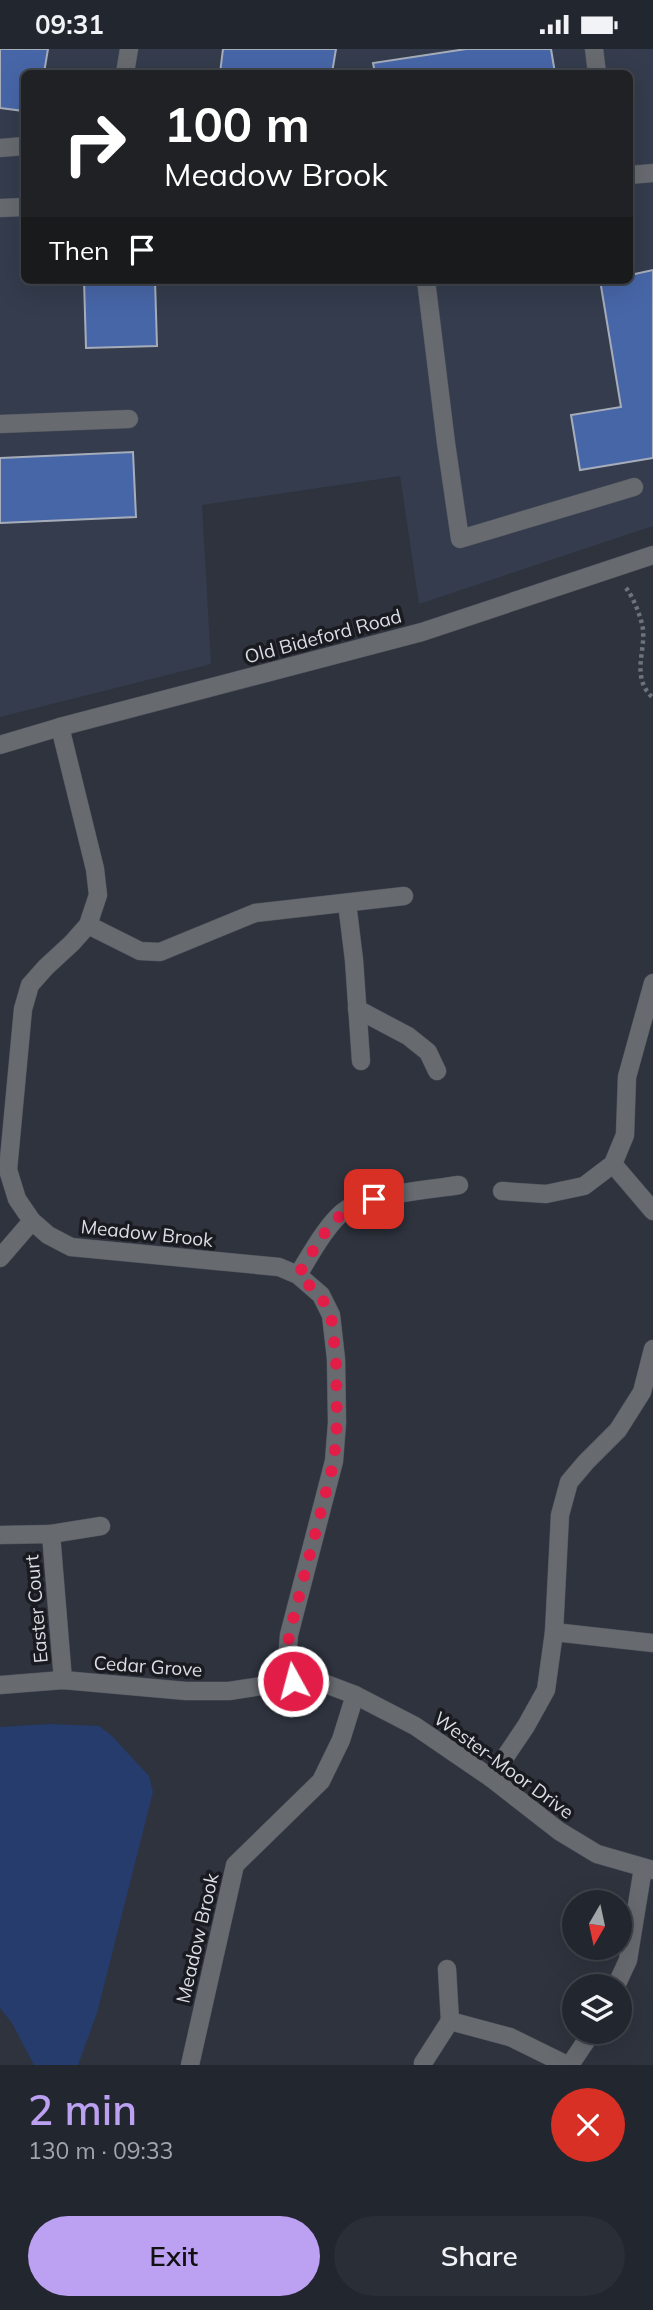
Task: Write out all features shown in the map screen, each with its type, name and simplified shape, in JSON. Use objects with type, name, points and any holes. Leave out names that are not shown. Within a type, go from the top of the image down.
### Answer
[{"type":"street","points":[[126,70],[129,49]]},
{"type":"street","points":[[594,49],[597,70]]},
{"type":"street","points":[[0,148],[21,146]]},
{"type":"street","points":[[633,175],[653,173]]},
{"type":"street","points":[[0,208],[21,207]]},
{"type":"street","points":[[426,284],[460,539],[635,487]]},
{"type":"street","points":[[0,424],[129,419]]},
{"type":"street","name":"Old Bideford Road","points":[[0,745],[422,632],[653,555]]},
{"type":"street","name":"Meadow Brook","points":[[60,727],[95,869],[97,895],[88,925],[30,985],[23,1009],[8,1170],[17,1199],[32,1221],[48,1235],[71,1247],[279,1267],[298,1275],[320,1295],[331,1315],[336,1359],[337,1423],[334,1461],[289,1635],[287,1660],[293,1681]]},
{"type":"street","points":[[88,925],[140,951],[160,952],[255,913],[404,896]]},
{"type":"street","points":[[347,903],[361,1061]]},
{"type":"street","points":[[502,1191],[547,1194],[584,1186],[613,1164],[625,1135],[627,1077],[653,983]]},
{"type":"street","points":[[357,1009],[408,1036],[428,1052],[437,1071]]},
{"type":"street","points":[[613,1164],[653,1211]]},
{"type":"street","points":[[298,1275],[322,1236],[345,1210],[374,1199],[459,1185]]},
{"type":"street","points":[[0,1258],[32,1221]]},
{"type":"street","points":[[491,1777],[526,1726],[546,1690],[554,1632],[560,1515],[569,1482],[618,1430],[642,1392],[653,1349]]},
{"type":"street","name":"Easter Court","points":[[0,1535],[51,1534],[101,1526]]},
{"type":"street","name":"Easter Court","points":[[51,1534],[63,1680]]},
{"type":"street","points":[[554,1632],[653,1643]]},
{"type":"street","name":"Cedar Grove","points":[[0,1685],[63,1680],[186,1691],[229,1691],[293,1681]]},
{"type":"street","name":"Wester-Moor Drive","points":[[293,1681],[327,1684],[355,1695],[415,1726],[491,1777],[569,1837],[597,1854],[648,1869]]},
{"type":"street","name":"Meadow Brook","points":[[190,2065],[235,1865],[321,1781],[341,1740],[355,1695]]},
{"type":"street","points":[[622,1974],[628,1960],[648,1869]]},
{"type":"street","points":[[423,2063],[450,2021],[447,1969]]},
{"type":"street","points":[[450,2021],[510,2037],[569,2065],[584,2044]]},
{"type":"path","points":[[611,568],[629,591],[643,625],[641,678],[653,698]]},
{"type":"shaded area","points":[[0,49],[653,49],[653,526],[419,604],[400,476],[202,505],[211,664],[0,717]]},
{"type":"shaded area","points":[[50,1724],[99,1726],[111,1735],[149,1776],[153,1792],[97,2013],[78,2065],[34,2065],[12,2023],[0,2008],[0,1727]]},
{"type":"building","points":[[0,49],[48,49],[44,70],[21,70],[21,111],[0,108]]},
{"type":"building","points":[[223,49],[336,49],[332,70],[220,70]]},
{"type":"building","points":[[466,49],[551,49],[554,70],[374,70],[373,63]]},
{"type":"building","points":[[653,270],[653,458],[580,470],[571,415],[621,407],[601,284],[633,284],[633,274]]},
{"type":"building","points":[[84,284],[155,284],[157,346],[86,348]]},
{"type":"building","points":[[133,452],[136,517],[0,523],[0,458]]},
{"type":"route","points":[[293,1681],[287,1660],[289,1635],[334,1461],[337,1423],[336,1359],[331,1315],[320,1295],[298,1275],[322,1236],[345,1210],[374,1199]]}]
